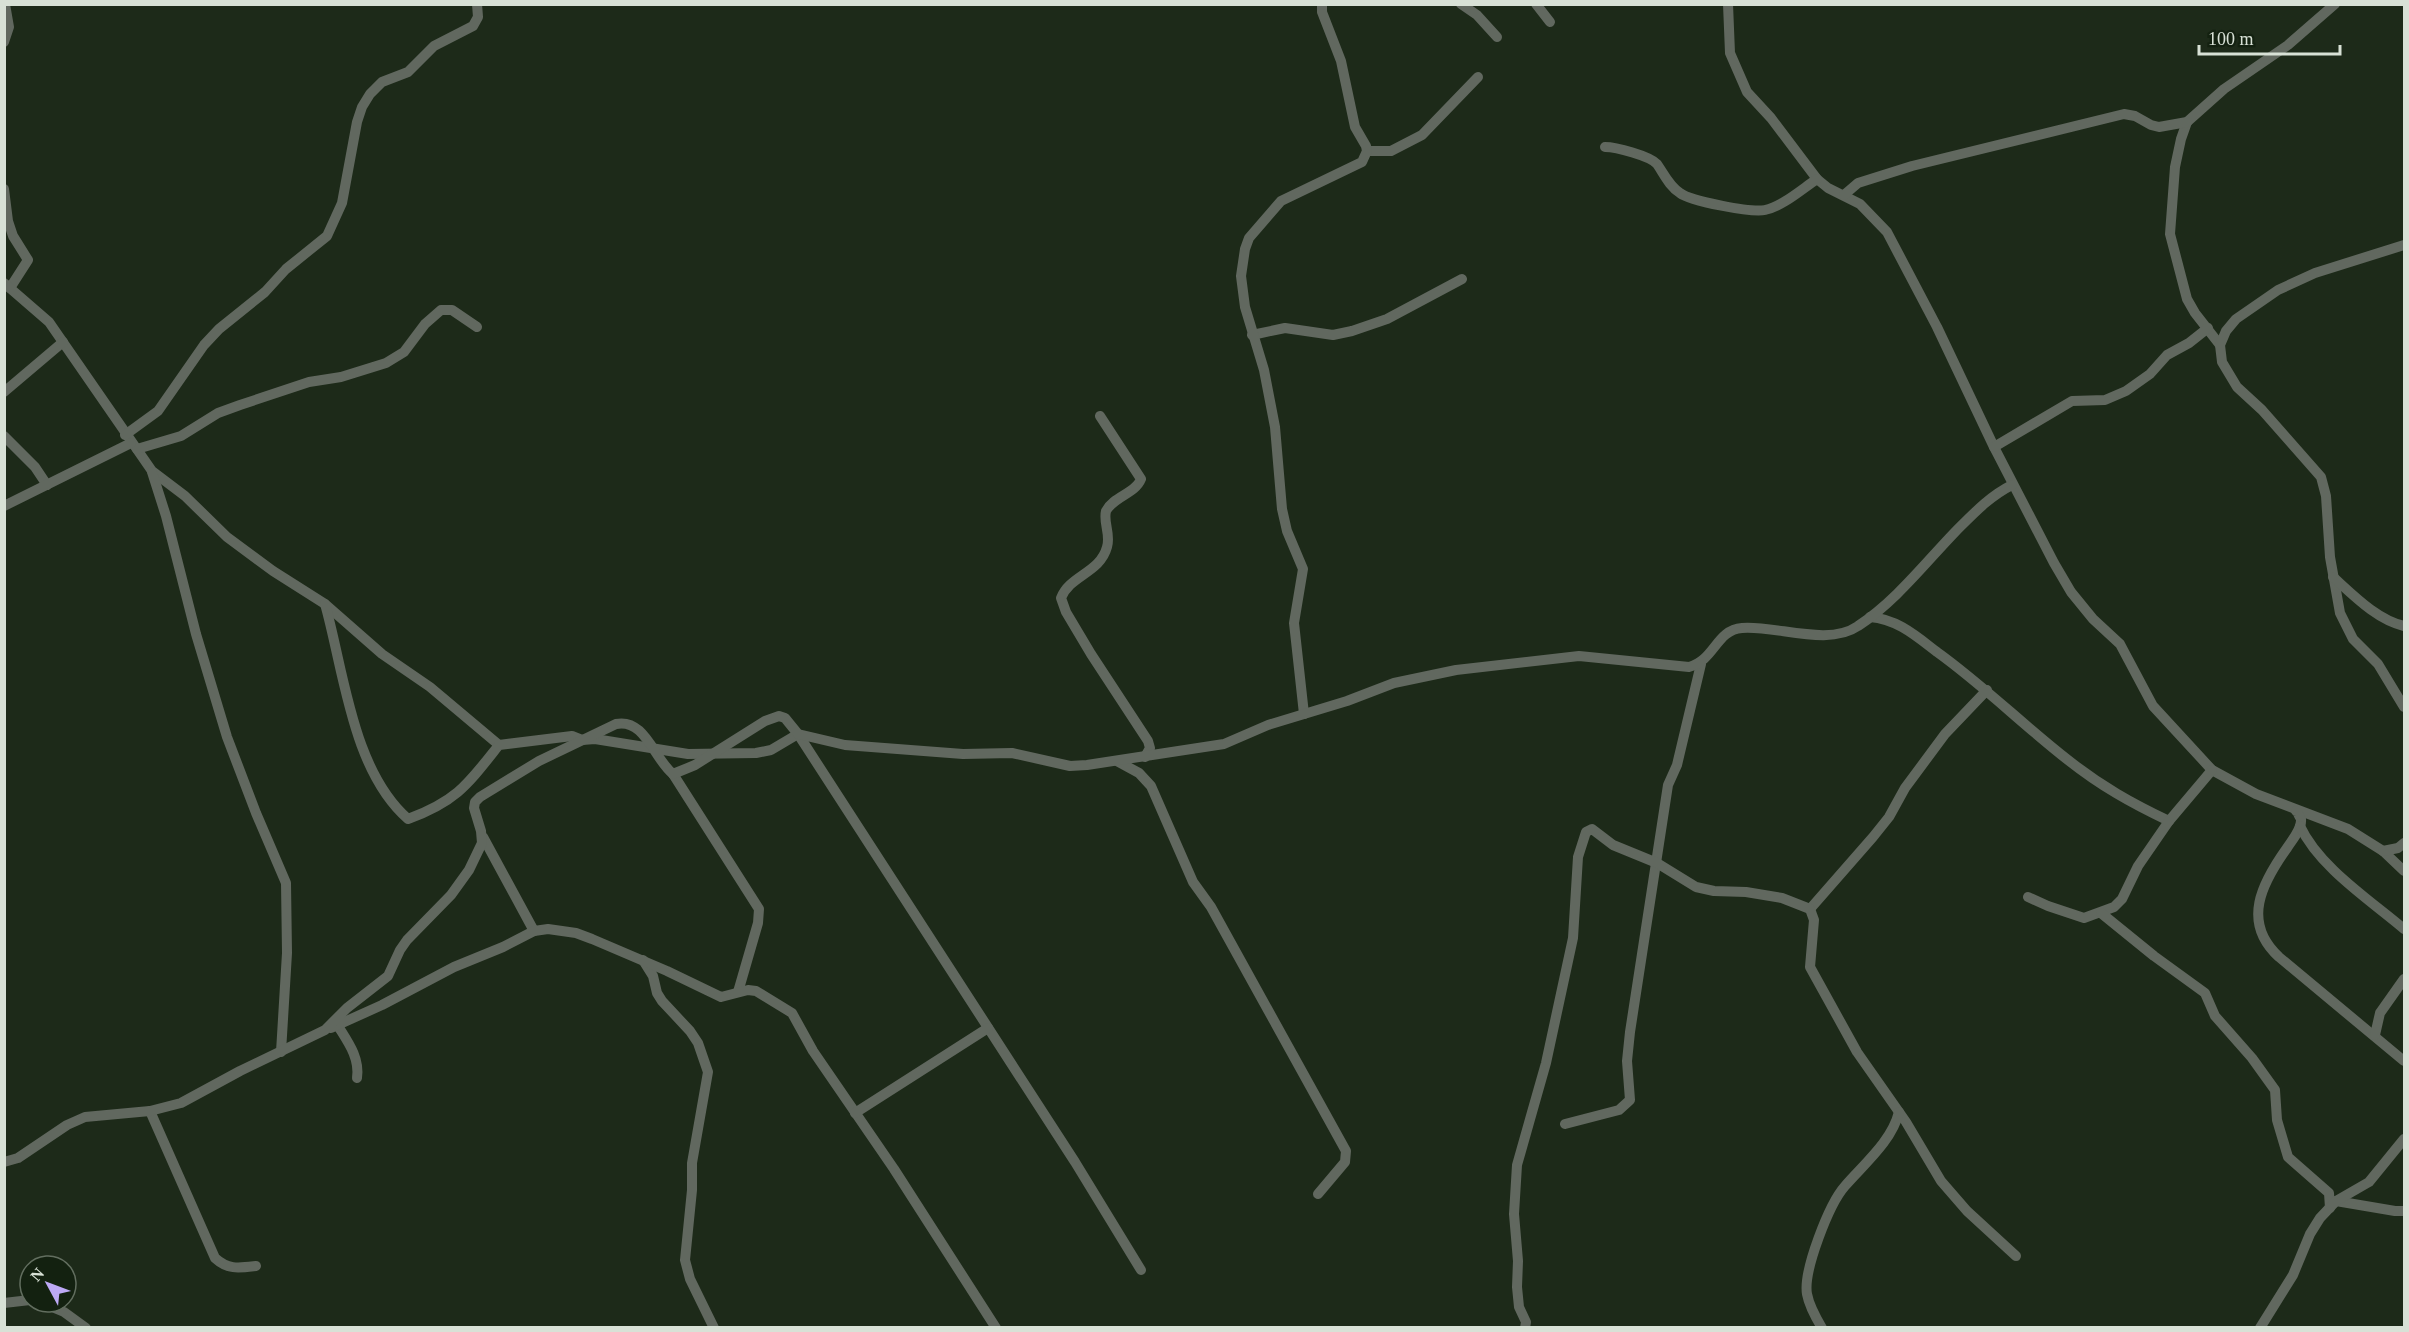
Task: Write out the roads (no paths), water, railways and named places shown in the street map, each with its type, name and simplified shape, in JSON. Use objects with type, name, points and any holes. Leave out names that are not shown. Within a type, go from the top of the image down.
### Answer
[{"type":"street","points":[[4,42],[9,27],[5,4]]},
{"type":"street","points":[[131,442],[158,411],[204,345],[219,329],[327,236],[342,203],[357,122],[370,94],[382,82],[408,72],[434,46],[474,26],[478,17],[477,4]]},
{"type":"street","points":[[1304,714],[1294,623],[1303,569],[1287,531],[1281,500],[1275,427],[1264,370],[1245,307],[1241,276],[1249,238],[1281,201],[1362,162],[1366,151],[1355,127],[1341,61],[1322,12],[1322,4]]},
{"type":"street","points":[[1461,4],[1477,15],[1497,37]]},
{"type":"street","points":[[1536,4],[1550,22]]},
{"type":"street","points":[[1728,4],[1730,53],[1747,92],[1771,118],[1817,179],[1870,212],[1887,232],[1938,327],[2012,485],[2071,592],[2120,644],[2153,706],[2212,770],[2256,794],[2296,811],[2330,821],[2363,838],[2383,851],[2404,871]]},
{"type":"street","points":[[2335,4],[2288,45],[2242,75],[2187,122],[2174,175],[2170,234],[2187,299],[2220,345],[2222,362],[2237,387],[2269,418],[2321,477],[2326,496],[2333,577],[2340,613],[2348,632],[2378,664],[2404,708]]},
{"type":"street","points":[[1366,151],[1391,152],[1422,135],[1478,77]]},
{"type":"street","points":[[1845,195],[1858,183],[1889,173],[2124,114],[2135,116],[2151,125],[2187,122]]},
{"type":"street","points":[[1605,147],[1651,159],[1664,177],[1683,195],[1705,202],[1752,211],[1776,206],[1817,179]]},
{"type":"street","points":[[4,189],[8,221],[13,236],[28,260],[7,286],[49,322],[152,471],[185,496],[227,537],[273,571],[325,604],[382,654],[430,687],[499,745]]},
{"type":"street","points":[[2220,345],[2236,319],[2278,290],[2315,273],[2404,245]]},
{"type":"street","points":[[1252,335],[1285,328],[1333,335],[1352,330],[1387,319],[1462,279]]},
{"type":"street","points":[[4,506],[131,442],[181,436],[218,413],[240,405],[309,382],[340,377],[386,363],[404,351],[425,324],[441,310],[452,310],[477,327]]},
{"type":"street","points":[[1994,447],[2072,401],[2105,400],[2126,391],[2151,374],[2168,356],[2208,328]]},
{"type":"street","points":[[4,392],[63,342]]},
{"type":"street","points":[[1100,416],[1141,479],[1135,488],[1119,496],[1106,511],[1109,539],[1104,556],[1098,565],[1068,586],[1060,598],[1091,654],[1148,741],[1150,748],[1145,757]]},
{"type":"street","points":[[4,436],[35,467],[47,485]]},
{"type":"street","points":[[152,471],[196,634],[227,737],[286,883],[287,952],[281,1052]]},
{"type":"street","points":[[1564,1124],[1619,1110],[1629,1100],[1627,1061],[1630,1032],[1658,863],[1668,785],[1677,765],[1701,664],[1723,637],[1734,629],[1748,628],[1800,633],[1848,631],[1870,617],[1894,595],[1994,494],[2012,485]]},
{"type":"street","points":[[2333,577],[2369,607],[2404,626]]},
{"type":"street","points":[[325,604],[344,688],[362,745],[375,775],[399,810],[408,819],[451,800],[468,784],[499,745],[572,736],[582,740],[595,739],[688,754],[756,753],[771,750],[798,734],[845,745],[963,754],[1012,753],[1070,766],[1224,744],[1268,725],[1394,683],[1456,670],[1580,656],[1673,667],[1701,664]]},
{"type":"street","points":[[1870,617],[1887,620],[1904,627],[1987,690],[2067,759],[2125,801],[2169,821]]},
{"type":"street","points":[[1810,909],[1889,817],[1905,788],[1945,734],[1987,690]]},
{"type":"street","points":[[673,774],[695,765],[773,718],[785,718],[798,734],[1075,1162],[1141,1270]]},
{"type":"street","points":[[534,931],[482,836],[474,808],[475,802],[480,796],[539,761],[616,723],[625,723],[637,727],[673,774],[759,909],[758,923],[738,992]]},
{"type":"street","points":[[1116,761],[1139,773],[1151,786],[1193,882],[1211,907],[1346,1151],[1345,1162],[1318,1194]]},
{"type":"street","points":[[2028,897],[2084,918],[2114,907],[2122,898],[2138,866],[2169,821],[2212,770]]},
{"type":"street","points":[[2296,811],[2301,819],[2300,826],[2268,875],[2263,887],[2258,910],[2263,938],[2279,957],[2404,1061]]},
{"type":"street","points":[[2300,826],[2311,846],[2331,867],[2404,929]]},
{"type":"street","points":[[1525,1328],[1526,1322],[1519,1307],[1517,1287],[1515,1214],[1517,1165],[1546,1063],[1573,938],[1578,857],[1586,832],[1592,829],[1613,845],[1658,863],[1696,887],[1782,898],[1810,909],[1814,920],[1810,967],[1815,980],[1857,1052],[1899,1112],[1941,1181],[1974,1217],[2016,1256]]},
{"type":"street","points":[[325,1030],[347,1008],[388,976],[407,940],[451,895],[468,870],[479,852],[482,836]]},
{"type":"street","points":[[2383,851],[2398,848],[2404,843]]},
{"type":"street","points":[[2101,913],[2205,993],[2215,1016],[2252,1058],[2275,1090],[2277,1120],[2288,1157],[2329,1193],[2333,1204]]},
{"type":"street","points":[[4,1162],[18,1158],[68,1125],[85,1117],[150,1111],[181,1103],[454,967],[503,947],[534,931],[548,929],[576,933],[643,960],[721,997],[748,990],[756,991],[792,1013],[813,1051],[894,1169],[996,1328]]},
{"type":"street","points":[[643,960],[649,968],[662,1001],[698,1043],[708,1072],[692,1163],[686,1260],[690,1280],[714,1328]]},
{"type":"street","points":[[2375,1035],[2380,1013],[2404,979]]},
{"type":"street","points":[[338,1026],[351,1046],[358,1067],[357,1078]]},
{"type":"street","points":[[855,1113],[988,1028]]},
{"type":"street","points":[[150,1111],[215,1258],[223,1265],[232,1268],[256,1266]]},
{"type":"street","points":[[1822,1328],[1807,1296],[1806,1286],[1830,1210],[1843,1188],[1889,1134],[1899,1112]]},
{"type":"street","points":[[2260,1328],[2293,1275],[2310,1234],[2333,1204],[2369,1182],[2404,1139]]},
{"type":"street","points":[[2333,1204],[2404,1211]]},
{"type":"street","points":[[68,1314],[86,1328]]}]
